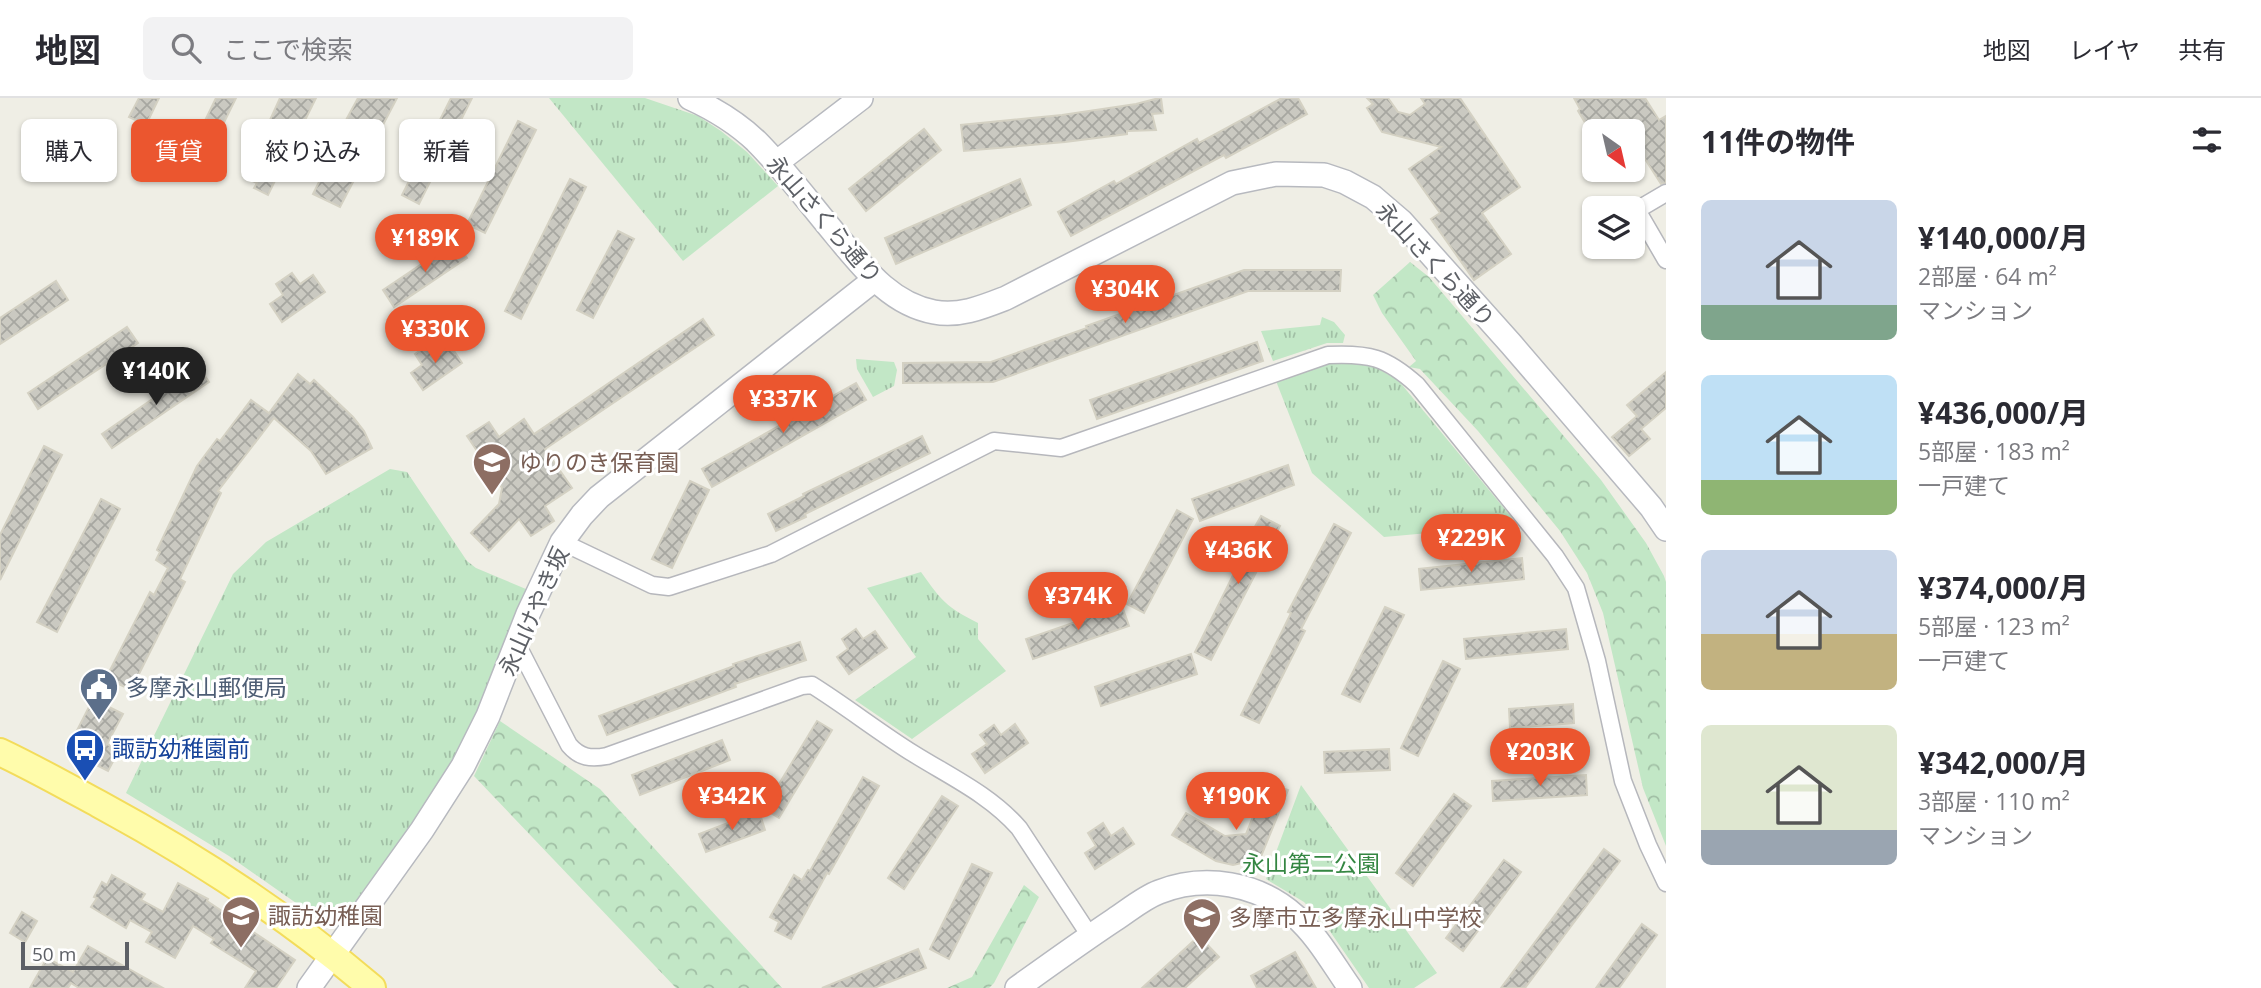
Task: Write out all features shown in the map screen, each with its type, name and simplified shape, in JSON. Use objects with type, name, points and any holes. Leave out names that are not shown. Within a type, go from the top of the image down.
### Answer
[{"type":"main road","points":[[0,752],[150,831],[333,956],[372,988]]},
{"type":"street","name":"永山さくら通り","points":[[690,98],[743,130],[776,163],[874,280],[902,300],[919,308],[950,314],[967,312],[1006,298],[1233,183],[1288,173],[1324,175],[1345,182],[1373,197],[1401,221],[1511,344],[1666,529]]},
{"type":"street","points":[[776,163],[861,98]]},
{"type":"street","points":[[1666,193],[1637,210],[1666,260]]},
{"type":"street","name":"永山けやき坂","points":[[309,988],[422,830],[463,766],[488,716],[528,614],[562,542],[582,515],[598,497],[874,280]]},
{"type":"street","points":[[562,542],[652,585],[669,587],[771,554],[994,441],[1060,448],[1328,355],[1366,355],[1401,370],[1417,385],[1555,556],[1576,588],[1597,661],[1623,781],[1666,883]]},
{"type":"street","points":[[517,644],[569,745],[582,757],[595,759],[803,686],[813,685],[913,753],[980,793],[1007,814],[1090,936]]},
{"type":"street","points":[[1017,988],[1158,892],[1189,883],[1219,882],[1267,897],[1295,916],[1310,931],[1350,988]]},
{"type":"green space","points":[[549,98],[645,98],[698,116],[747,152],[778,186],[683,261]]},
{"type":"green space","points":[[1410,262],[1429,277],[1601,480],[1646,543],[1664,576],[1666,846],[1643,788],[1603,613],[1587,573],[1560,531],[1478,431],[1420,369],[1409,367],[1416,361],[1382,313],[1373,295]]},
{"type":"green space","points":[[1322,317],[1334,322],[1345,335],[1343,343],[1327,343],[1273,361],[1261,331],[1320,325]]},
{"type":"green space","points":[[856,359],[894,362],[897,370],[894,386],[873,397],[857,369]]},
{"type":"green space","points":[[1352,361],[1375,367],[1398,380],[1513,519],[1507,526],[1384,537],[1312,473],[1276,381],[1328,362]]},
{"type":"green space","points":[[390,469],[407,472],[467,561],[476,568],[533,592],[455,763],[345,924],[326,924],[229,856],[126,793],[233,574],[266,542]]},
{"type":"green space","points":[[921,572],[945,602],[978,623],[978,639],[1006,671],[912,739],[855,700],[916,657],[867,588]]},
{"type":"green space","points":[[500,721],[600,789],[782,988],[676,988],[474,776]]},
{"type":"green space","name":"永山第二公園","points":[[1301,785],[1437,973],[1414,988],[1369,988],[1327,927],[1304,902],[1266,879]]},
{"type":"green space","points":[[1024,885],[1039,897],[994,983],[989,988],[947,988],[972,977]]},
{"type":"building","points":[[139,98],[159,98],[149,119],[129,117]]},
{"type":"building","points":[[216,98],[236,98],[226,119],[206,119]]},
{"type":"building","points":[[280,98],[316,98],[306,119],[270,119]]},
{"type":"building","points":[[358,98],[397,98],[385,121],[347,119]]},
{"type":"building","points":[[451,98],[472,98],[462,119],[440,119]]},
{"type":"building","points":[[1161,98],[1163,113],[1152,114],[1156,130],[1127,131],[1127,134],[1065,142],[964,151],[961,125],[1062,115]]},
{"type":"building","points":[[1282,98],[1298,98],[1307,114],[1071,236],[1058,212],[1114,181],[1116,184],[1197,139],[1199,143]]},
{"type":"building","points":[[1367,98],[1388,98],[1398,112],[1410,115],[1425,104],[1421,98],[1460,98],[1520,187],[1482,213],[1511,254],[1474,280],[1431,219],[1440,213],[1409,169],[1441,147],[1382,132],[1367,108],[1373,104]]},
{"type":"building","points":[[1574,98],[1645,98],[1659,120],[1666,116],[1666,183],[1661,184],[1645,159],[1645,119],[1583,119],[1578,111],[1580,109]]},
{"type":"building","points":[[518,121],[536,130],[485,233],[467,224],[488,182],[495,182],[495,167]]},
{"type":"building","points":[[924,129],[941,150],[866,211],[849,189]]},
{"type":"building","points":[[570,179],[586,187],[521,319],[505,311]]},
{"type":"building","points":[[1020,179],[1031,205],[896,264],[885,238]]},
{"type":"building","points":[[255,182],[274,182],[268,195],[254,188],[257,183]]},
{"type":"building","points":[[319,182],[353,182],[340,207],[313,194]]},
{"type":"building","points":[[409,182],[430,182],[419,204],[402,195]]},
{"type":"building","points":[[618,231],[634,239],[593,318],[577,310]]},
{"type":"building","points":[[456,241],[467,258],[394,307],[383,290]]},
{"type":"building","points":[[1244,270],[1341,270],[1340,291],[1248,291],[993,382],[903,383],[903,363],[991,362]]},
{"type":"building","points":[[292,273],[300,284],[313,275],[325,292],[282,322],[270,304],[283,295],[276,284]]},
{"type":"building","points":[[56,281],[68,300],[0,344],[0,318]]},
{"type":"building","points":[[703,319],[714,335],[545,449],[572,488],[545,506],[554,521],[531,536],[519,519],[489,551],[471,533],[499,504],[502,488],[467,436],[489,422],[499,437],[524,419],[534,434]]},
{"type":"building","points":[[127,327],[138,343],[38,409],[28,393]]},
{"type":"building","points":[[1257,342],[1263,361],[1097,419],[1090,400]]},
{"type":"building","points":[[431,343],[438,354],[450,345],[462,363],[423,390],[411,373],[422,365],[415,354]]},
{"type":"building","points":[[199,367],[209,382],[112,448],[102,434]]},
{"type":"building","points":[[1666,372],[1666,408],[1641,429],[1650,439],[1629,456],[1612,437],[1637,416],[1627,405]]},
{"type":"building","points":[[298,374],[310,384],[314,380],[353,417],[372,448],[326,474],[311,451],[274,418],[218,491],[221,493],[180,579],[185,582],[131,690],[106,678],[150,592],[154,595],[168,568],[156,560],[160,552],[157,550],[197,466],[251,400],[269,413]]},
{"type":"building","points":[[856,383],[866,400],[712,487],[702,469]]},
{"type":"building","points":[[922,436],[930,453],[776,531],[768,514]]},
{"type":"building","points":[[44,446],[62,455],[0,580],[0,535]]},
{"type":"building","points":[[1288,465],[1294,485],[1200,521],[1192,499]]},
{"type":"building","points":[[690,481],[709,490],[672,568],[652,559]]},
{"type":"building","points":[[101,499],[120,509],[57,632],[37,622]]},
{"type":"building","points":[[1177,510],[1193,519],[1144,613],[1127,604]]},
{"type":"building","points":[[1261,516],[1280,526],[1211,660],[1195,652],[1244,553],[1241,551]]},
{"type":"building","points":[[1334,524],[1351,533],[1301,629],[1305,631],[1259,723],[1241,715],[1291,613],[1288,612]]},
{"type":"building","points":[[1522,558],[1524,579],[1421,590],[1419,569]]},
{"type":"building","points":[[1122,606],[1129,626],[1033,659],[1026,639]]},
{"type":"building","points":[[1385,607],[1404,615],[1360,702],[1342,694]]},
{"type":"building","points":[[856,629],[863,639],[875,631],[887,648],[849,674],[837,657],[848,649],[842,639]]},
{"type":"building","points":[[1566,629],[1568,649],[1466,659],[1464,639]]},
{"type":"building","points":[[800,642],[806,660],[735,684],[736,687],[607,735],[599,716],[734,666],[733,664]]},
{"type":"building","points":[[1191,654],[1197,674],[1101,706],[1095,687]]},
{"type":"building","points":[[1443,661],[1460,669],[1418,756],[1401,748]]},
{"type":"building","points":[[93,699],[123,714],[107,744],[119,750],[108,771],[67,750]]},
{"type":"building","points":[[1573,704],[1574,723],[1510,728],[1509,709]]},
{"type":"building","points":[[817,721],[832,730],[779,818],[764,809]]},
{"type":"building","points":[[1015,724],[1028,743],[985,773],[972,754],[987,744],[980,735],[994,725],[1001,735]]},
{"type":"building","points":[[722,740],[730,760],[640,795],[632,775]]},
{"type":"building","points":[[1389,749],[1390,770],[1325,773],[1324,752]]},
{"type":"building","points":[[1586,775],[1587,795],[1493,801],[1492,781]]},
{"type":"building","points":[[863,777],[879,786],[829,874],[827,873],[791,939],[775,931],[779,922],[770,917],[794,875],[802,880],[808,870],[810,871]]},
{"type":"building","points":[[1267,782],[1288,790],[1260,859],[1233,865],[1216,861],[1172,835],[1186,813],[1225,836],[1246,834]]},
{"type":"building","points":[[1454,794],[1471,806],[1413,886],[1396,873]]},
{"type":"building","points":[[942,796],[958,806],[904,889],[888,878]]},
{"type":"building","points":[[759,811],[765,830],[706,852],[699,834]]},
{"type":"building","points":[[1103,823],[1111,836],[1123,828],[1134,844],[1095,869],[1085,853],[1096,846],[1088,833]]},
{"type":"building","points":[[1604,849],[1620,861],[1525,988],[1501,988]]},
{"type":"building","points":[[1504,860],[1521,872],[1463,951],[1446,938]]},
{"type":"building","points":[[972,864],[992,873],[949,959],[930,949]]},
{"type":"building","points":[[112,875],[145,894],[141,900],[163,912],[178,883],[208,899],[207,901],[295,960],[276,988],[245,988],[256,971],[211,943],[214,939],[193,926],[175,958],[146,942],[152,932],[130,920],[126,928],[91,907],[102,882],[107,885]]},
{"type":"building","points":[[22,912],[37,921],[25,942],[10,933]]},
{"type":"building","points":[[1642,924],[1657,935],[1619,988],[1596,988]]},
{"type":"building","points":[[1199,936],[1219,957],[1185,988],[1142,988]]},
{"type":"building","points":[[88,946],[163,988],[79,988],[71,983],[68,988],[30,988],[47,958],[73,972]]},
{"type":"building","points":[[918,949],[926,968],[874,988],[822,988]]},
{"type":"building","points":[[1295,952],[1316,988],[1257,988],[1251,976]]},
{"type":"place","name":"ゆりのき保育園","points":[[492,496]]},
{"type":"place","name":"多摩永山郵便局","points":[[99,721]]},
{"type":"place","name":"諏訪幼稚園前","points":[[85,782]]},
{"type":"place","name":"諏訪幼稚園","points":[[241,949]]},
{"type":"place","name":"多摩市立多摩永山中学校","points":[[1202,951]]}]
